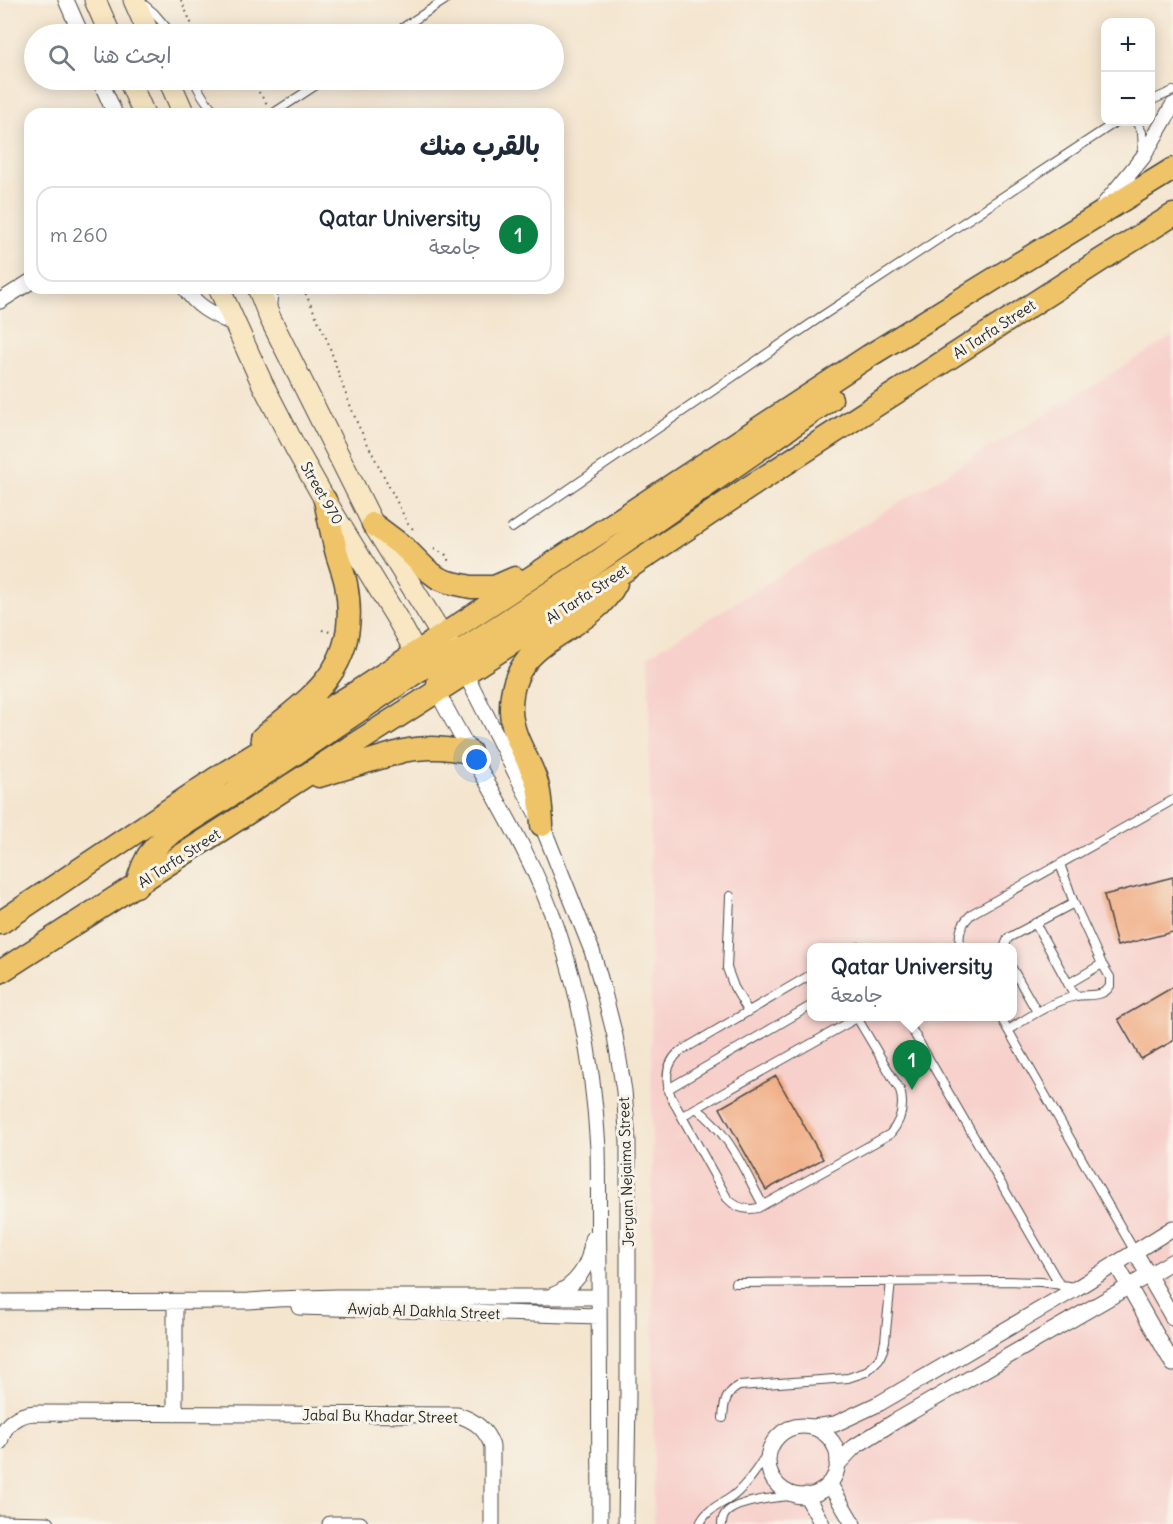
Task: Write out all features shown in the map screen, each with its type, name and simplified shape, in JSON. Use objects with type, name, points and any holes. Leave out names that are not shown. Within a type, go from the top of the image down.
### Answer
[{"type":"main road","points":[[95,0],[106,24]]},
{"type":"main road","points":[[135,0],[145,24]]},
{"type":"main road","points":[[133,90],[141,108]]},
{"type":"main road","points":[[173,90],[181,108]]},
{"type":"main road","points":[[0,923],[218,777],[358,691],[420,660],[430,662],[437,651],[442,635],[869,356],[1173,169]]},
{"type":"main road","name":"Al Tarfa Street","points":[[460,664],[621,573],[768,475],[1173,215]]},
{"type":"main road","name":"Street 970","points":[[222,294],[262,383],[325,500],[437,691]]},
{"type":"main road","name":"Street 970","points":[[260,294],[270,318],[374,524],[460,664]]},
{"type":"main road","points":[[437,691],[445,665],[460,664],[594,564],[836,395],[856,379],[869,356]]},
{"type":"main road","points":[[218,777],[312,695],[330,675],[342,654],[350,612],[346,583],[325,500]]},
{"type":"main road","points":[[374,524],[405,548],[426,569],[448,582],[471,587],[494,587],[515,578],[534,576]]},
{"type":"main road","points":[[542,825],[536,778],[513,726],[511,714],[513,687],[517,676],[535,651],[587,616],[606,598],[621,573]]},
{"type":"main road","points":[[136,886],[148,856],[172,832],[277,766],[420,660]]},
{"type":"main road","name":"Al Tarfa Street","points":[[0,972],[437,691]]},
{"type":"main road","points":[[289,785],[341,768],[410,750],[438,747],[470,752]]},
{"type":"street","points":[[66,0],[77,24]]},
{"type":"street","points":[[104,90],[112,108]]},
{"type":"street","points":[[1095,216],[1143,157],[1173,105]]},
{"type":"street","points":[[0,301],[24,286]]},
{"type":"street","points":[[190,294],[204,309],[234,324]]},
{"type":"street","name":"Jeryan Nejaima Street","points":[[460,664],[542,825],[592,951],[615,1036],[624,1090],[628,1142],[626,1524]]},
{"type":"street","name":"Jeryan Nejaima Street","points":[[437,691],[519,839],[547,900],[574,985],[584,1027],[598,1147],[600,1524]]},
{"type":"street","points":[[545,1297],[562,1292],[570,1286],[587,1262],[592,1242],[590,1174],[598,1147]]},
{"type":"street","points":[[813,1427],[824,1433],[832,1442],[837,1453],[836,1471],[829,1483],[819,1491],[802,1495],[786,1491],[772,1477],[768,1464],[769,1450],[786,1430],[799,1426],[835,1425],[880,1402],[1077,1288],[1173,1228]]},
{"type":"street","points":[[1136,1252],[1173,1318]]},
{"type":"street","points":[[837,1465],[854,1447],[883,1428],[1173,1260]]},
{"type":"street","points":[[1116,1264],[1173,1364]]},
{"type":"street","name":"Awjab Al Dakhla Street","points":[[0,1302],[249,1301],[336,1297],[599,1297]]},
{"type":"street","name":"Awjab Al Dakhla Street","points":[[249,1301],[335,1309],[599,1316]]},
{"type":"street","points":[[175,1302],[175,1414]]},
{"type":"street","name":"Jabal Bu Khadar Street","points":[[0,1442],[9,1423],[28,1413],[449,1415],[465,1417],[479,1425],[492,1446],[492,1524]]},
{"type":"street","points":[[829,1483],[853,1524]]},
{"type":"street","points":[[802,1495],[822,1524]]},
{"type":"street","points":[[0,1523],[47,1524]]},
{"type":"street","points":[[330,1524],[360,1524]]},
{"type":"lane","points":[[135,0],[154,13],[163,24]]},
{"type":"lane","points":[[409,24],[446,0]]},
{"type":"lane","points":[[200,90],[213,108]]},
{"type":"lane","points":[[280,108],[308,90]]},
{"type":"lane","points":[[1155,99],[1173,90]]},
{"type":"lane","points":[[512,528],[822,316],[1110,126]]},
{"type":"lane","points":[[1139,126],[1143,136],[1143,157]]},
{"type":"lane","points":[[270,318],[274,294]]},
{"type":"lane","points":[[959,943],[962,925],[972,913],[1173,800]]},
{"type":"lane","points":[[1008,1030],[1057,1002],[1075,996],[1101,995],[1110,986],[1110,977],[1074,903],[1060,864]]},
{"type":"lane","points":[[730,896],[727,968],[734,987],[748,1011]]},
{"type":"lane","points":[[1005,943],[1008,938],[1074,903]]},
{"type":"lane","points":[[1035,923],[1075,996]]},
{"type":"lane","points":[[1068,984],[1102,964]]},
{"type":"lane","points":[[807,977],[680,1052],[669,1066],[668,1089],[671,1097],[730,1202],[746,1209],[763,1205],[890,1134],[899,1121],[903,1106],[900,1090],[858,1021]]},
{"type":"lane","points":[[1017,977],[1037,1012]]},
{"type":"lane","points":[[668,1089],[807,1008]]},
{"type":"lane","points":[[682,1116],[849,1021]]},
{"type":"lane","points":[[906,1021],[1060,1285]]},
{"type":"lane","points":[[1002,1021],[1136,1252]]},
{"type":"lane","points":[[696,1108],[722,1132],[763,1205]]},
{"type":"lane","points":[[723,1418],[727,1396],[739,1386],[848,1378],[866,1372],[879,1359],[883,1350],[891,1281]]},
{"type":"lane","points":[[735,1283],[1022,1281],[1077,1288]]},
{"type":"lane","points":[[700,1524],[706,1514],[733,1496],[743,1486],[762,1463],[769,1450]]},
{"type":"lane","points":[[722,1524],[727,1512],[744,1504],[802,1495]]},
{"type":"path","points":[[180,0],[191,24]]},
{"type":"path","points":[[257,90],[267,108]]},
{"type":"path","points":[[306,294],[328,342],[358,425],[408,524],[416,532]]},
{"type":"path","points":[[432,548],[448,558],[450,569],[448,582]]},
{"type":"shaded area","points":[[1173,336],[1173,1524],[654,1524],[649,655]]},
{"type":"building","points":[[1173,877],[1173,932],[1117,946],[1104,895]]},
{"type":"building","points":[[1173,987],[1173,1041],[1141,1059],[1118,1019]]},
{"type":"building","points":[[776,1076],[823,1159],[766,1190],[720,1108]]},
{"type":"place","name":"Qatar University","points":[[912,1090]]}]
